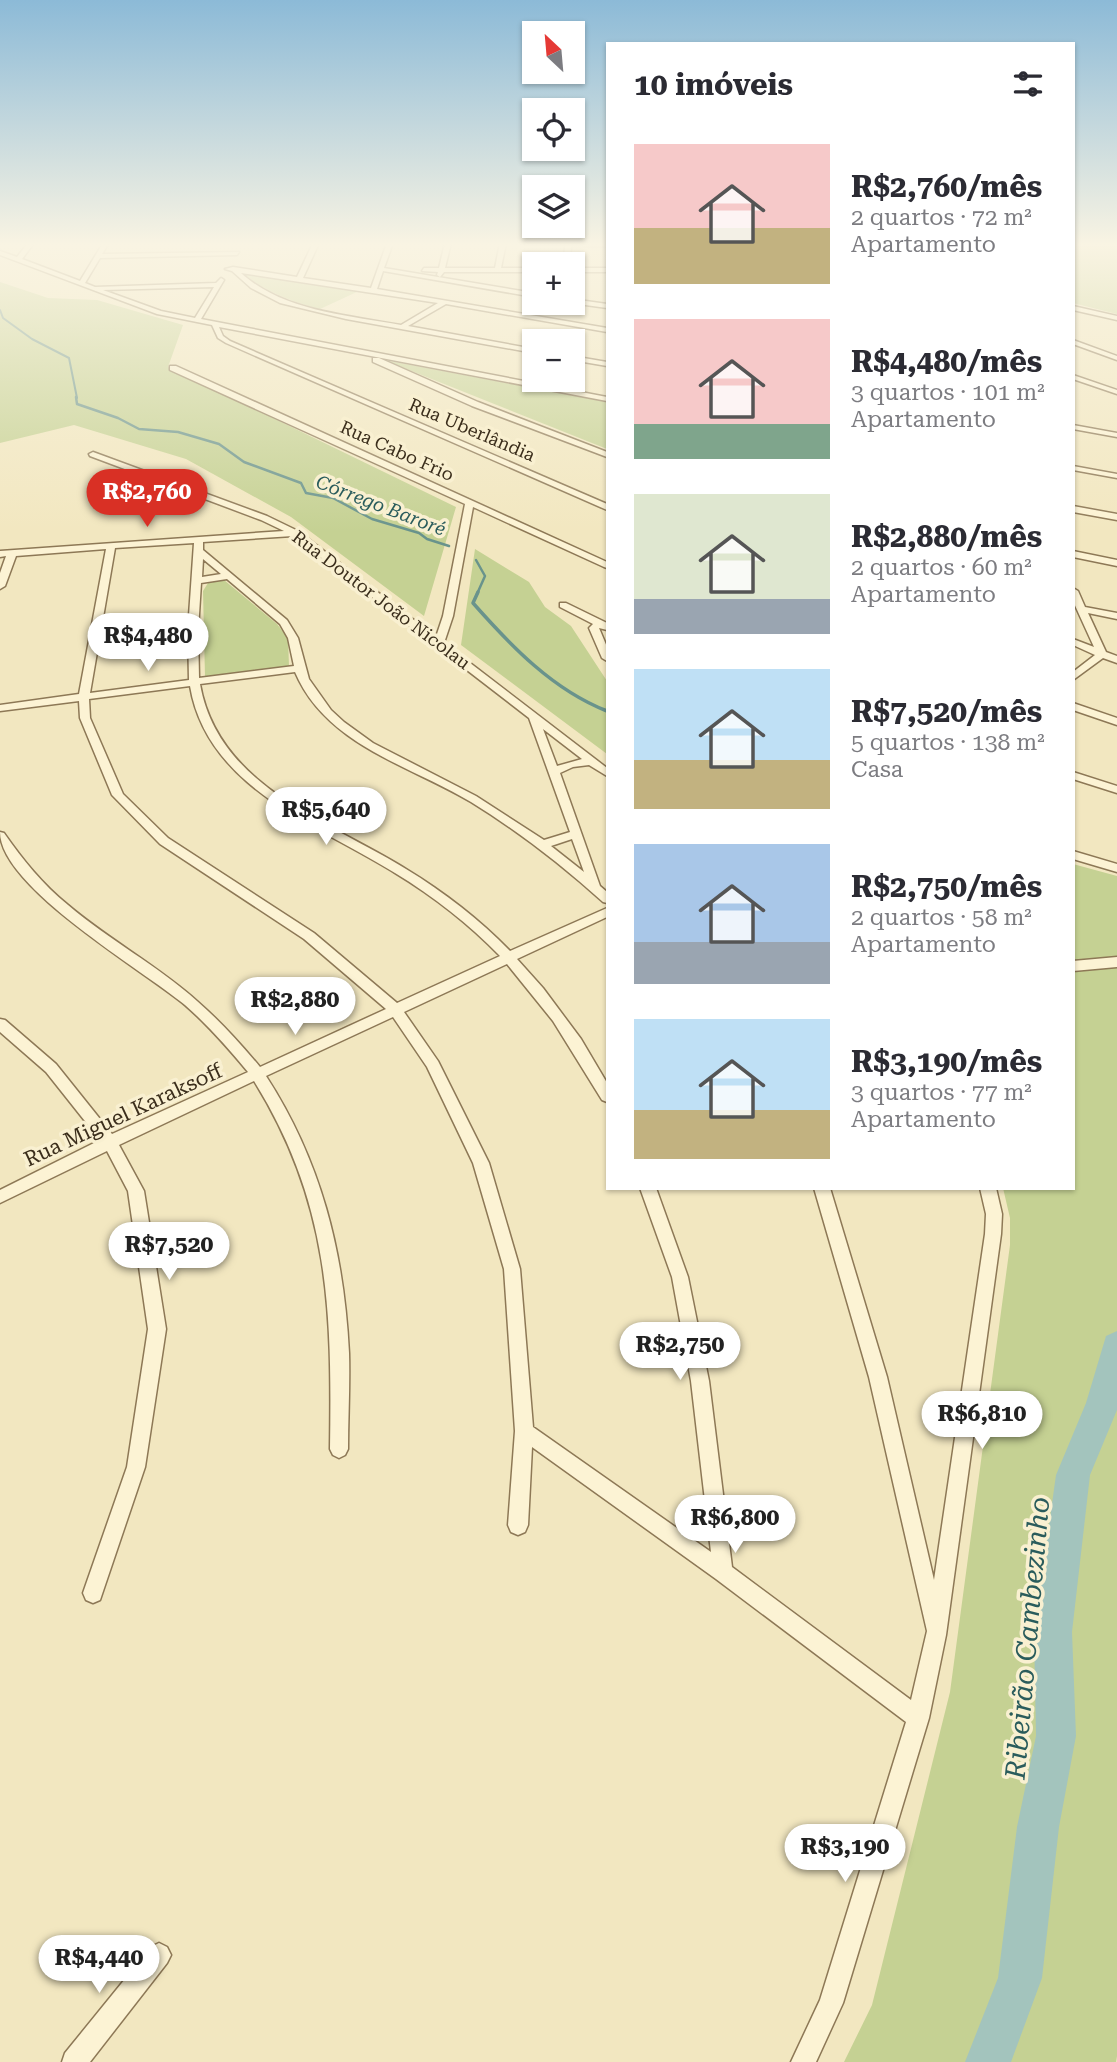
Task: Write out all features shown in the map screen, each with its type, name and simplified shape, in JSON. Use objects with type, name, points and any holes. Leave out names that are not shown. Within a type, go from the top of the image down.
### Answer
[{"type":"street","name":"Rua Uberlândia","points":[[224,339],[606,507]]},
{"type":"street","points":[[294,339],[606,398]]},
{"type":"street","points":[[469,339],[522,349]]},
{"type":"street","points":[[1075,343],[1117,358]]},
{"type":"street","points":[[360,351],[475,404],[606,455]]},
{"type":"street","points":[[376,360],[389,356]]},
{"type":"street","points":[[585,360],[606,364]]},
{"type":"street","name":"Rua Cabo Frio","points":[[173,368],[606,565]]},
{"type":"street","points":[[1075,378],[1117,392]]},
{"type":"street","points":[[1075,427],[1117,435]]},
{"type":"street","name":"Rua Doutor João Nicolau","points":[[93,454],[264,518],[295,533],[606,772]]},
{"type":"street","points":[[1075,468],[1117,476]]},
{"type":"street","points":[[439,643],[448,616],[469,503]]},
{"type":"street","points":[[1075,509],[1117,517]]},
{"type":"street","points":[[0,554],[111,546],[199,545],[295,533]]},
{"type":"street","points":[[199,545],[229,576],[284,622],[294,635],[299,668],[306,683],[329,713],[363,742],[492,809],[544,844],[606,898]]},
{"type":"street","points":[[199,545],[195,581],[194,682],[204,720],[225,752],[258,787],[396,868],[452,906],[510,958],[559,1021],[606,1094]]},
{"type":"street","points":[[111,546],[84,697],[85,718],[118,795],[164,842],[309,936],[395,1009],[433,1065],[481,1163],[512,1269],[524,1431],[518,1525]]},
{"type":"street","points":[[0,586],[12,553]]},
{"type":"street","points":[[1075,554],[1117,563]]},
{"type":"street","points":[[195,581],[229,576]]},
{"type":"street","points":[[1075,595],[1102,654]]},
{"type":"street","points":[[563,605],[603,625]]},
{"type":"street","points":[[1082,609],[1117,616]]},
{"type":"street","points":[[422,630],[448,616]]},
{"type":"street","points":[[603,625],[594,628],[594,633],[606,656]]},
{"type":"street","points":[[1075,643],[1117,660]]},
{"type":"street","points":[[1075,675],[1102,654]]},
{"type":"street","points":[[0,708],[299,668]]},
{"type":"street","points":[[1075,707],[1117,722]]},
{"type":"street","points":[[534,718],[597,889]]},
{"type":"street","points":[[553,772],[570,764],[590,761]]},
{"type":"street","points":[[1075,776],[1117,790]]},
{"type":"street","points":[[544,844],[575,834]]},
{"type":"street","points":[[0,836],[11,855],[52,900],[192,1003],[260,1073],[295,1134],[324,1220],[339,1338],[339,1449]]},
{"type":"street","points":[[1075,856],[1117,868]]},
{"type":"street","name":"Rua Miguel Karaksoff","points":[[0,1197],[110,1142],[606,912]]},
{"type":"street","points":[[1075,966],[1117,962]]},
{"type":"street","points":[[0,1024],[51,1068],[110,1142],[136,1191],[157,1329],[136,1466],[93,1592]]},
{"type":"street","points":[[649,1190],[680,1277],[700,1381],[723,1572]]},
{"type":"street","points":[[823,1190],[878,1377],[936,1635]]},
{"type":"street","points":[[803,2062],[831,2003],[918,1718],[936,1635],[993,1234],[994,1214],[988,1190]]},
{"type":"street","points":[[524,1431],[723,1572],[918,1718]]},
{"type":"street","points":[[74,2062],[159,1955]]},
{"type":"green space","points":[[0,339],[178,339],[168,367],[456,507],[424,616],[291,517],[186,459],[74,425],[0,443]]},
{"type":"green space","points":[[384,360],[522,386],[522,392],[554,392],[606,402],[606,449]]},
{"type":"green space","points":[[475,549],[529,582],[545,607],[571,626],[606,679],[606,753],[461,645]]},
{"type":"green space","points":[[224,580],[277,624],[288,638],[289,666],[205,677],[203,591],[208,583]]},
{"type":"green space","points":[[1075,865],[1117,876],[1116,2062],[844,2062],[872,2005],[950,1692],[1010,1245],[1010,1218],[1003,1190],[1075,1190]]},
{"type":"waterway","name":"Córrego Baroré","points":[[32,339],[69,358],[77,398]]},
{"type":"waterway","name":"Córrego Baroré","points":[[76,397],[77,404],[118,418],[139,429],[178,432],[219,444],[244,462],[301,483],[306,493],[333,498],[372,519],[419,533],[427,539],[449,546]]},
{"type":"waterway","name":"Córrego Baroré","points":[[476,560],[485,576],[477,594]]},
{"type":"waterway","name":"Córrego Baroré","points":[[478,592],[473,603],[518,651],[551,679],[606,711]]},
{"type":"waterway","name":"Ribeirão Cambezinho","points":[[988,2062],[1020,1978],[1038,1827],[1056,1736],[1053,1632],[1073,1475],[1103,1403],[1117,1346]]}]
